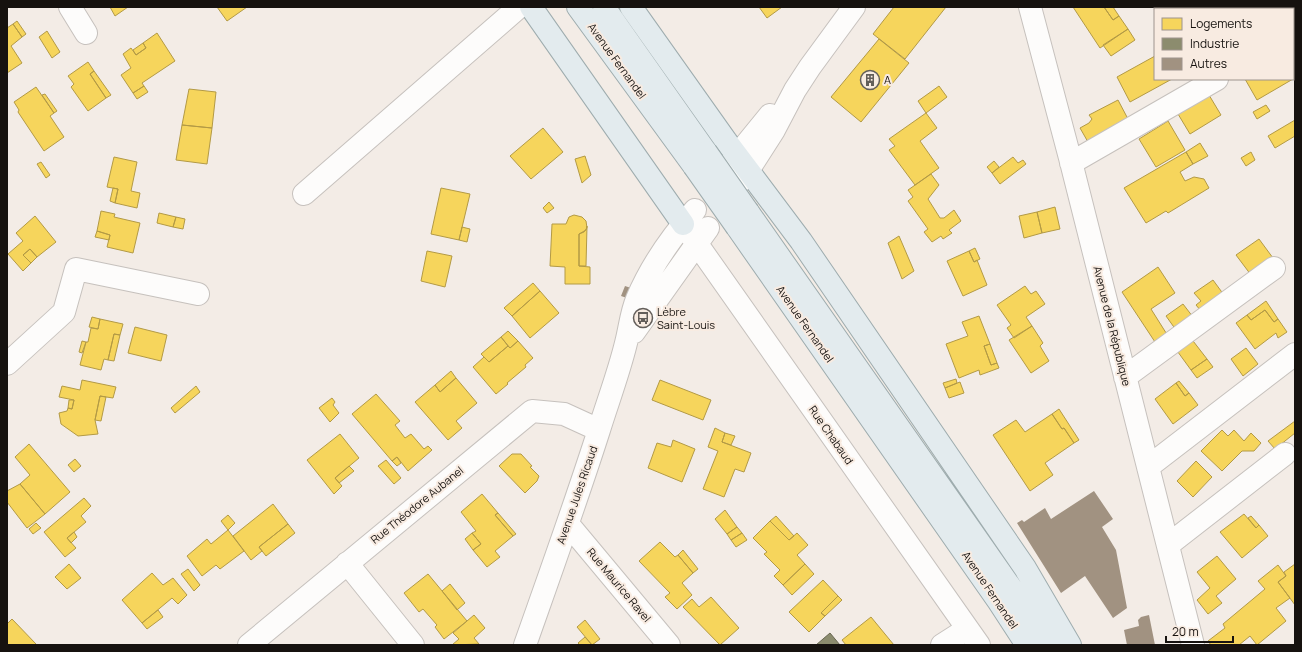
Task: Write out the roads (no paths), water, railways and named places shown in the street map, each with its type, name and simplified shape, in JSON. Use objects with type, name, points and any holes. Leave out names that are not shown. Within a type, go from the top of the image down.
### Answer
[{"type":"main road","points":[[531,7],[689,217]]},
{"type":"main road","name":"Avenue Fernandel","points":[[578,7],[700,159]]},
{"type":"main road","name":"Avenue Fernandel","points":[[604,7],[700,159],[1051,645]]},
{"type":"main road","points":[[631,7],[739,168],[801,242],[1025,568],[1070,645]]},
{"type":"main road","name":"Avenue Fernandel","points":[[743,220],[1028,645]]},
{"type":"street","points":[[70,7],[86,33]]},
{"type":"street","points":[[304,194],[519,7]]},
{"type":"street","points":[[739,168],[774,130],[795,90],[854,7]]},
{"type":"street","name":"Avenue de la République","points":[[1030,7],[1193,645]]},
{"type":"street","points":[[1071,163],[1215,80]]},
{"type":"street","name":"Rue Chabaud","points":[[689,217],[973,637]]},
{"type":"street","name":"Avenue Jules Ricaud","points":[[525,645],[568,524],[599,430],[626,343],[637,299],[652,270],[689,217]]},
{"type":"street","name":"Avenue Jules Ricaud","points":[[626,343],[702,236]]},
{"type":"street","points":[[1125,377],[1274,268]]},
{"type":"street","points":[[7,364],[64,312],[76,269],[198,294]]},
{"type":"street","points":[[1148,467],[1295,354]]},
{"type":"street","name":"Rue Théodore Aubanel","points":[[249,645],[532,411],[564,414],[599,430]]},
{"type":"street","points":[[1168,545],[1285,454]]},
{"type":"street","name":"Rue Maurice Ravel","points":[[568,524],[670,645]]},
{"type":"street","points":[[347,563],[413,645]]},
{"type":"street","points":[[942,645],[973,637]]},
{"type":"place","name":"A","points":[[870,80]]},
{"type":"place","name":"Lèbre Saint-Louis","points":[[643,318]]}]
